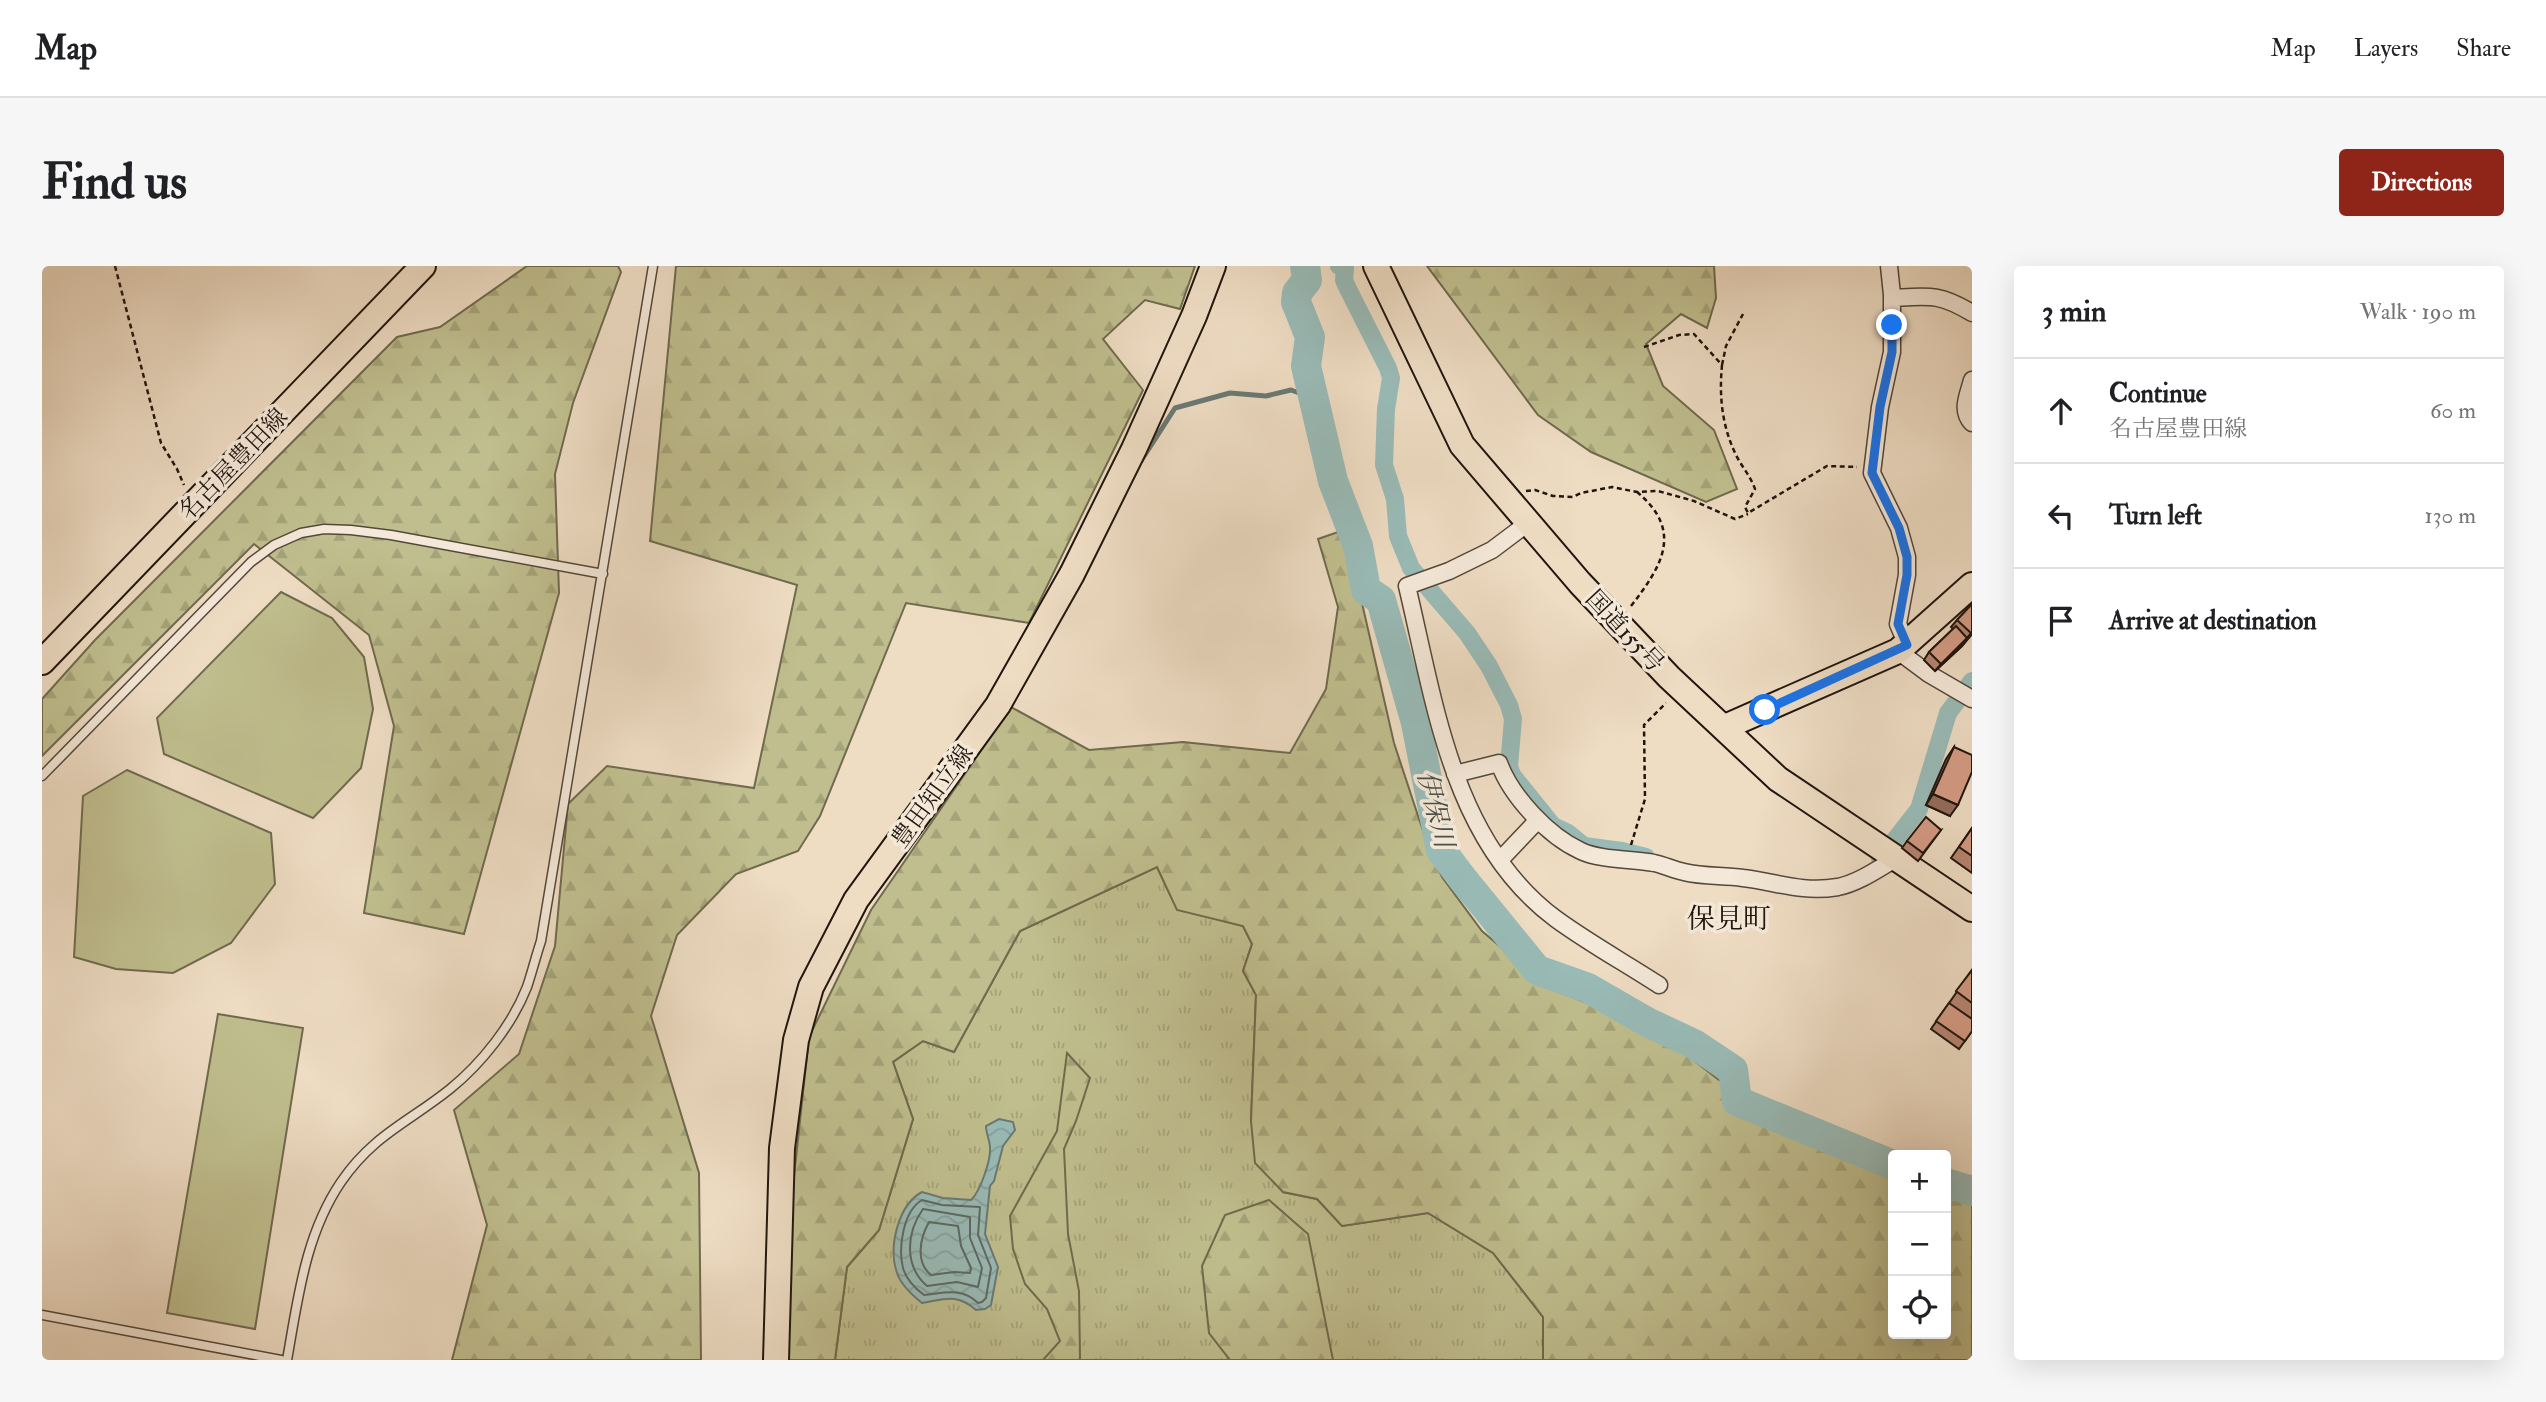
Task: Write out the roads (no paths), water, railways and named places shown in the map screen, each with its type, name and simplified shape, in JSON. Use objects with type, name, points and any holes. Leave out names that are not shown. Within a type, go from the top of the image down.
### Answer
[{"type":"main road","name":"名古屋豊田線","points":[[42,662],[423,266]]},
{"type":"main road","name":"豊田知立線","points":[[776,1360],[782,1148],[796,1040],[811,987],[856,900],[998,705],[1066,585],[1134,449],[1194,316],[1213,266]]},
{"type":"main road","name":"国道155号","points":[[1376,266],[1462,445],[1509,502],[1617,622],[1681,688],[1778,779],[1972,909]]},
{"type":"main road","points":[[1725,727],[1902,648],[1972,585]]},
{"type":"street","points":[[1889,266],[1892,352],[1880,407],[1872,473],[1899,528],[1907,557],[1907,575],[1898,624],[1902,648],[1928,674],[1972,699]]},
{"type":"street","points":[[1892,298],[1935,296],[1972,313]]},
{"type":"street","points":[[1972,380],[1965,406],[1968,419],[1972,423]]},
{"type":"street","points":[[1528,523],[1492,550],[1449,571],[1407,586],[1438,719],[1461,794],[1486,842],[1513,878],[1555,918],[1659,985]]},
{"type":"street","points":[[1455,774],[1499,763],[1505,779],[1538,820],[1594,858],[1627,859],[1661,864],[1684,872],[1743,877],[1784,887],[1815,889],[1840,886],[1895,859]]},
{"type":"street","points":[[1500,860],[1538,820]]},
{"type":"lane","points":[[287,1360],[302,1276],[313,1238],[341,1182],[377,1140],[450,1088],[476,1063],[513,1016],[527,987],[541,941],[653,266]]},
{"type":"lane","points":[[42,776],[251,562],[274,545],[301,533],[324,529],[391,535],[603,574]]},
{"type":"lane","points":[[42,1315],[281,1360]]},
{"type":"water","points":[[999,1119],[1013,1122],[1015,1130],[1003,1146],[994,1181],[990,1186],[985,1234],[998,1267],[991,1305],[976,1310],[957,1299],[922,1303],[904,1286],[897,1273],[894,1251],[901,1216],[922,1192],[943,1198],[971,1200],[981,1183],[989,1160],[990,1145],[986,1126]]},
{"type":"waterway","name":"伊保川","points":[[1305,266],[1307,280],[1297,293],[1296,302],[1310,337],[1306,366],[1333,481],[1358,546],[1366,590],[1381,600],[1416,723],[1441,850],[1537,970],[1588,988],[1647,1022],[1694,1044],[1733,1070],[1737,1101],[1888,1163]]},
{"type":"waterway","points":[[1339,266],[1345,268],[1344,280],[1391,378],[1386,409],[1384,465],[1395,499],[1398,536],[1411,568],[1467,633],[1489,666],[1509,705],[1513,719],[1509,766],[1512,775],[1553,826],[1568,833],[1584,846],[1646,857]]},
{"type":"waterway","points":[[1141,461],[1175,408],[1230,393],[1266,396],[1291,390],[1313,398]]},
{"type":"waterway","points":[[1880,859],[1919,809],[1948,713],[1972,681]]},
{"type":"waterway","name":"伊保川","points":[[1951,1185],[1972,1191]]},
{"type":"district","name":"保見町","points":[[1729,918]]}]
